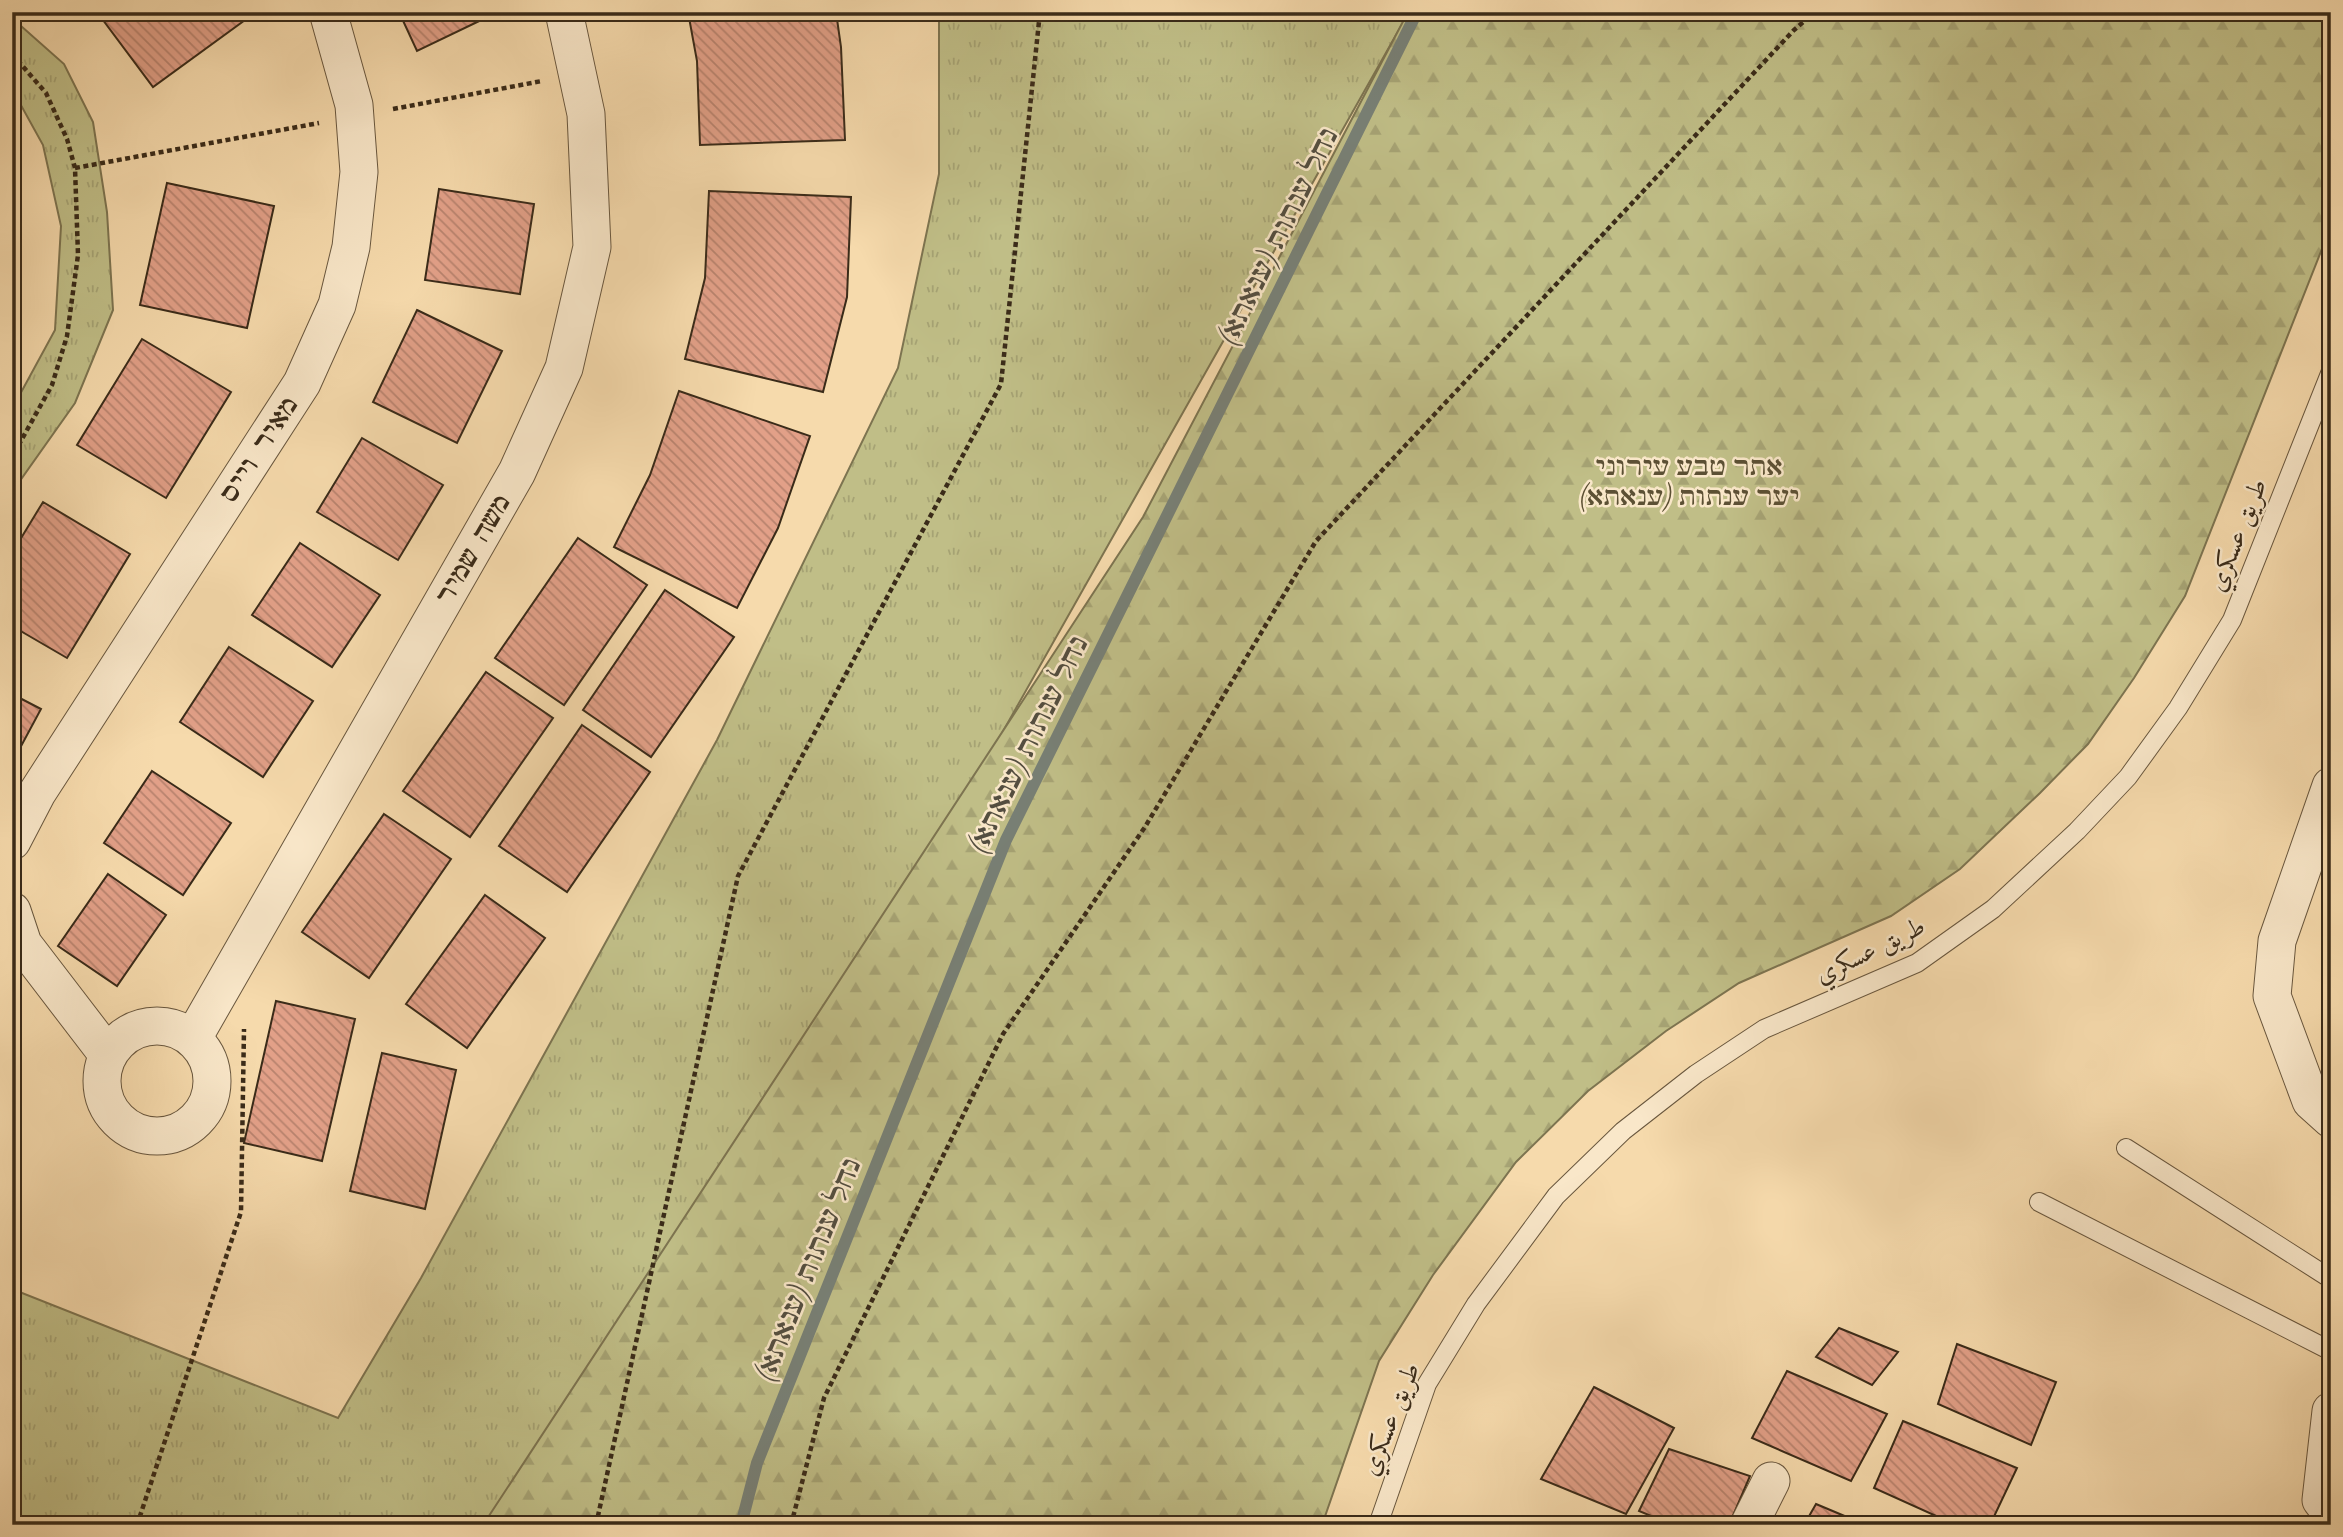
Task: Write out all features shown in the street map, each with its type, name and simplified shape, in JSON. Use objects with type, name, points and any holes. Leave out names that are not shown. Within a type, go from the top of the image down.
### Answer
[{"type":"street","name":"מאיר וייס","points":[[12,841],[37,793],[302,383],[337,305],[351,247],[359,172],[354,105],[328,12]]},
{"type":"street","name":"משה שמיר","points":[[193,1038],[517,472],[564,368],[592,247],[586,114],[564,12]]},
{"type":"street","points":[[2331,786],[2277,941],[2272,996],[2311,1101],[2331,1119]]},
{"type":"street","points":[[12,911],[23,944],[108,1055]]},
{"type":"street","points":[[160,1025],[179,1030],[193,1038],[205,1053],[212,1071],[212,1091],[206,1108],[193,1124],[172,1134],[153,1136],[134,1132],[122,1125],[110,1110],[102,1092],[102,1073],[108,1055],[123,1037],[141,1028],[160,1025]]},
{"type":"street","points":[[2331,1411],[2321,1500],[2331,1513]]},
{"type":"street","points":[[1749,1525],[1771,1481]]},
{"type":"lane","name":"طريق عسكري","points":[[1378,1525],[1427,1384],[1476,1304],[1565,1186],[1623,1131],[1696,1073],[1753,1037],[1825,1001],[1917,962],[1993,909],[2077,831],[2128,777],[2178,708],[2232,620],[2331,371]]},
{"type":"lane","points":[[2126,1148],[2331,1279]]},
{"type":"lane","points":[[2039,1202],[2331,1351]]},
{"type":"path","points":[[596,1525],[738,876],[1000,384],[1040,12]]},
{"type":"path","points":[[791,1525],[824,1398],[1003,1034],[1145,827],[1316,541],[1794,30],[1815,12]]},
{"type":"path","points":[[12,54],[47,93],[66,139],[75,168],[78,255],[66,336],[52,385],[12,457]]},
{"type":"path","points":[[137,1525],[241,1212],[244,1017]]},
{"type":"green space","points":[[939,12],[1409,12],[555,1525],[12,1525],[12,1289],[338,1418],[421,1278],[717,740],[898,368],[939,174]]},
{"type":"green space","name":"אתר טבע עירוני יער ענתות (ענאתא)","points":[[1408,12],[2331,12],[2331,226],[2185,596],[2134,678],[2088,744],[1960,869],[1891,916],[1739,983],[1666,1031],[1588,1091],[1516,1162],[1433,1275],[1379,1361],[1322,1525],[483,1525],[1143,517]]},
{"type":"green space","points":[[12,18],[64,64],[93,122],[107,212],[113,310],[75,403],[12,492],[12,409],[55,330],[61,226],[43,145],[12,89]]},
{"type":"building","points":[[97,12],[256,12],[153,87]]},
{"type":"building","points":[[399,12],[498,12],[417,51]]},
{"type":"building","points":[[688,12],[836,12],[841,47],[845,140],[700,145],[697,61]]},
{"type":"building","points":[[167,183],[274,206],[247,328],[140,305]]},
{"type":"building","points":[[439,189],[534,204],[520,294],[425,280]]},
{"type":"building","points":[[709,191],[851,197],[847,297],[823,392],[685,359],[705,278]]},
{"type":"building","points":[[417,310],[502,351],[457,443],[373,402]]},
{"type":"building","points":[[142,339],[231,392],[166,498],[77,445]]},
{"type":"building","points":[[679,391],[810,436],[778,528],[737,608],[614,547],[650,475]]},
{"type":"building","points":[[362,438],[443,485],[398,560],[317,512]]},
{"type":"building","points":[[43,502],[130,554],[67,658],[12,626],[12,553]]},
{"type":"building","points":[[578,538],[647,585],[564,705],[495,658]]},
{"type":"building","points":[[300,543],[380,595],[332,667],[252,615]]},
{"type":"building","points":[[665,590],[734,637],[651,757],[583,710]]},
{"type":"building","points":[[229,647],[313,701],[263,777],[180,722]]},
{"type":"building","points":[[486,672],[553,718],[470,837],[403,791]]},
{"type":"building","points":[[12,694],[41,709],[12,763]]},
{"type":"building","points":[[582,725],[650,772],[567,892],[499,846]]},
{"type":"building","points":[[152,771],[231,823],[183,895],[104,843]]},
{"type":"building","points":[[384,814],[451,859],[369,978],[302,932]]},
{"type":"building","points":[[108,874],[166,915],[117,986],[58,946]]},
{"type":"building","points":[[485,895],[545,938],[467,1048],[406,1004]]},
{"type":"building","points":[[276,1001],[355,1019],[322,1161],[244,1143]]},
{"type":"building","points":[[382,1053],[456,1070],[425,1209],[350,1191]]},
{"type":"building","points":[[1839,1328],[1898,1352],[1872,1385],[1816,1357]]},
{"type":"building","points":[[1957,1344],[2056,1382],[2031,1445],[1938,1404]]},
{"type":"building","points":[[1787,1371],[1887,1414],[1851,1481],[1752,1438]]},
{"type":"building","points":[[1594,1387],[1674,1428],[1626,1514],[1541,1479]]},
{"type":"building","points":[[1903,1421],[2017,1468],[1990,1525],[1956,1525],[1874,1488]]},
{"type":"building","points":[[1669,1449],[1750,1476],[1729,1525],[1673,1525],[1639,1511]]},
{"type":"building","points":[[1816,1504],[1866,1525],[1804,1525]]},
{"type":"waterway","name":"נחל ענתות (ענאתא)","points":[[741,1525],[757,1463],[1006,840],[1417,12]]}]
